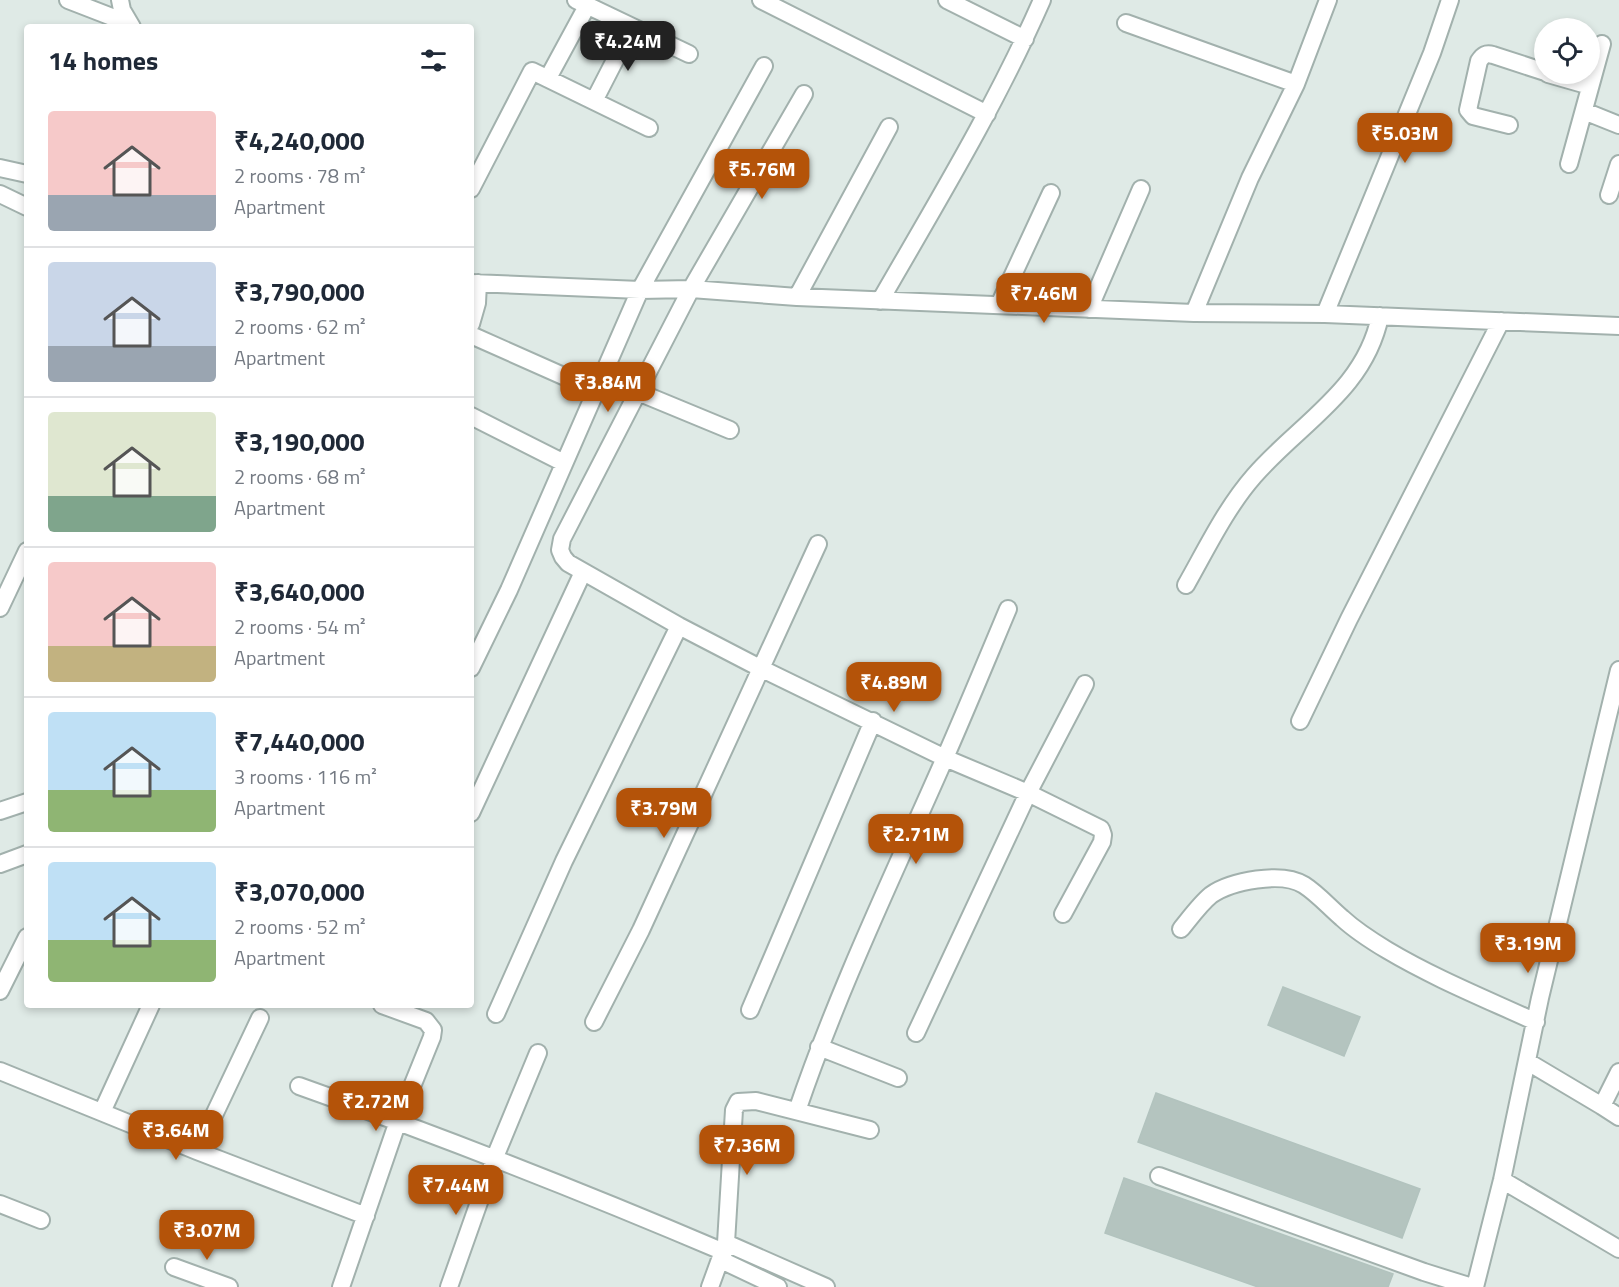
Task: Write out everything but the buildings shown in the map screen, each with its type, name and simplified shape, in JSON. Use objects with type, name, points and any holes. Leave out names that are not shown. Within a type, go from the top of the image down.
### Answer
[{"type":"street","points":[[68,0],[126,24]]},
{"type":"street","points":[[120,0],[130,24]]},
{"type":"street","points":[[761,0],[987,114]]},
{"type":"street","points":[[947,0],[1025,39]]},
{"type":"street","points":[[880,301],[987,114],[1042,0]]},
{"type":"street","points":[[1194,313],[1250,178],[1296,84],[1328,0]]},
{"type":"street","points":[[1325,314],[1432,53],[1450,0]]},
{"type":"street","points":[[548,78],[582,3],[689,54]]},
{"type":"street","points":[[1125,23],[1296,84]]},
{"type":"street","points":[[594,101],[632,27]]},
{"type":"street","points":[[1569,165],[1602,44]]},
{"type":"street","points":[[1509,125],[1473,116],[1468,110],[1479,61],[1488,54],[1534,69]]},
{"type":"street","points":[[474,660],[509,590],[640,290],[764,66]]},
{"type":"street","points":[[474,183],[532,70],[649,128]]},
{"type":"street","points":[[1583,84],[1590,86]]},
{"type":"street","points":[[804,94],[691,289],[562,540],[560,550],[563,557],[583,572],[760,668],[945,758],[1028,793],[1101,829],[1102,842],[1063,914]]},
{"type":"street","points":[[1584,111],[1619,125]]},
{"type":"street","points":[[797,297],[890,127]]},
{"type":"street","points":[[1609,195],[1619,164]]},
{"type":"street","points":[[0,168],[24,173]]},
{"type":"street","points":[[1089,309],[1141,189]]},
{"type":"street","points":[[999,305],[1052,193]]},
{"type":"street","points":[[0,194],[24,206]]},
{"type":"street","points":[[474,314],[477,303],[474,283],[640,290],[691,289],[880,301],[1194,313],[1325,314],[1619,326]]},
{"type":"street","points":[[1186,585],[1216,531],[1255,475],[1338,394],[1358,371],[1376,336],[1380,316]]},
{"type":"street","points":[[1300,722],[1349,619],[1501,321]]},
{"type":"street","points":[[474,336],[597,391]]},
{"type":"street","points":[[638,392],[730,430]]},
{"type":"street","points":[[474,418],[564,463]]},
{"type":"street","points":[[594,1022],[641,930],[818,544]]},
{"type":"street","points":[[0,608],[24,558]]},
{"type":"street","points":[[474,807],[583,572]]},
{"type":"street","points":[[797,1111],[819,1047],[848,975],[945,758],[1008,609]]},
{"type":"street","points":[[496,1014],[564,861],[679,626]]},
{"type":"street","points":[[1159,1176],[1424,1272],[1473,1287],[1502,1180],[1536,1022],[1619,670]]},
{"type":"street","points":[[916,1033],[1028,793],[1085,684]]},
{"type":"street","points":[[750,1010],[873,721]]},
{"type":"street","points":[[0,811],[24,803]]},
{"type":"street","points":[[0,864],[24,855]]},
{"type":"street","points":[[1180,929],[1209,897],[1221,889],[1273,878],[1302,884],[1326,902],[1342,919],[1387,950],[1536,1022]]},
{"type":"street","points":[[0,991],[24,943]]},
{"type":"street","points":[[102,1112],[150,1008]]},
{"type":"street","points":[[341,1287],[398,1121],[432,1037],[433,1030],[426,1021],[390,1008]]},
{"type":"street","points":[[197,1151],[260,1018]]},
{"type":"street","points":[[819,1047],[898,1078]]},
{"type":"street","points":[[449,1287],[495,1157],[538,1053]]},
{"type":"street","points":[[1528,1062],[1619,1118]]},
{"type":"street","points":[[0,1071],[197,1151],[366,1216]]},
{"type":"street","points":[[1602,1106],[1619,1072]]},
{"type":"street","points":[[299,1086],[495,1157],[723,1252],[826,1287]]},
{"type":"street","points":[[711,1287],[723,1252],[734,1110],[738,1102],[756,1101],[870,1130]]},
{"type":"street","points":[[1502,1180],[1619,1249]]},
{"type":"street","points":[[0,1203],[41,1220]]},
{"type":"street","points":[[723,1252],[778,1287]]},
{"type":"street","points":[[174,1268],[229,1287]]}]
